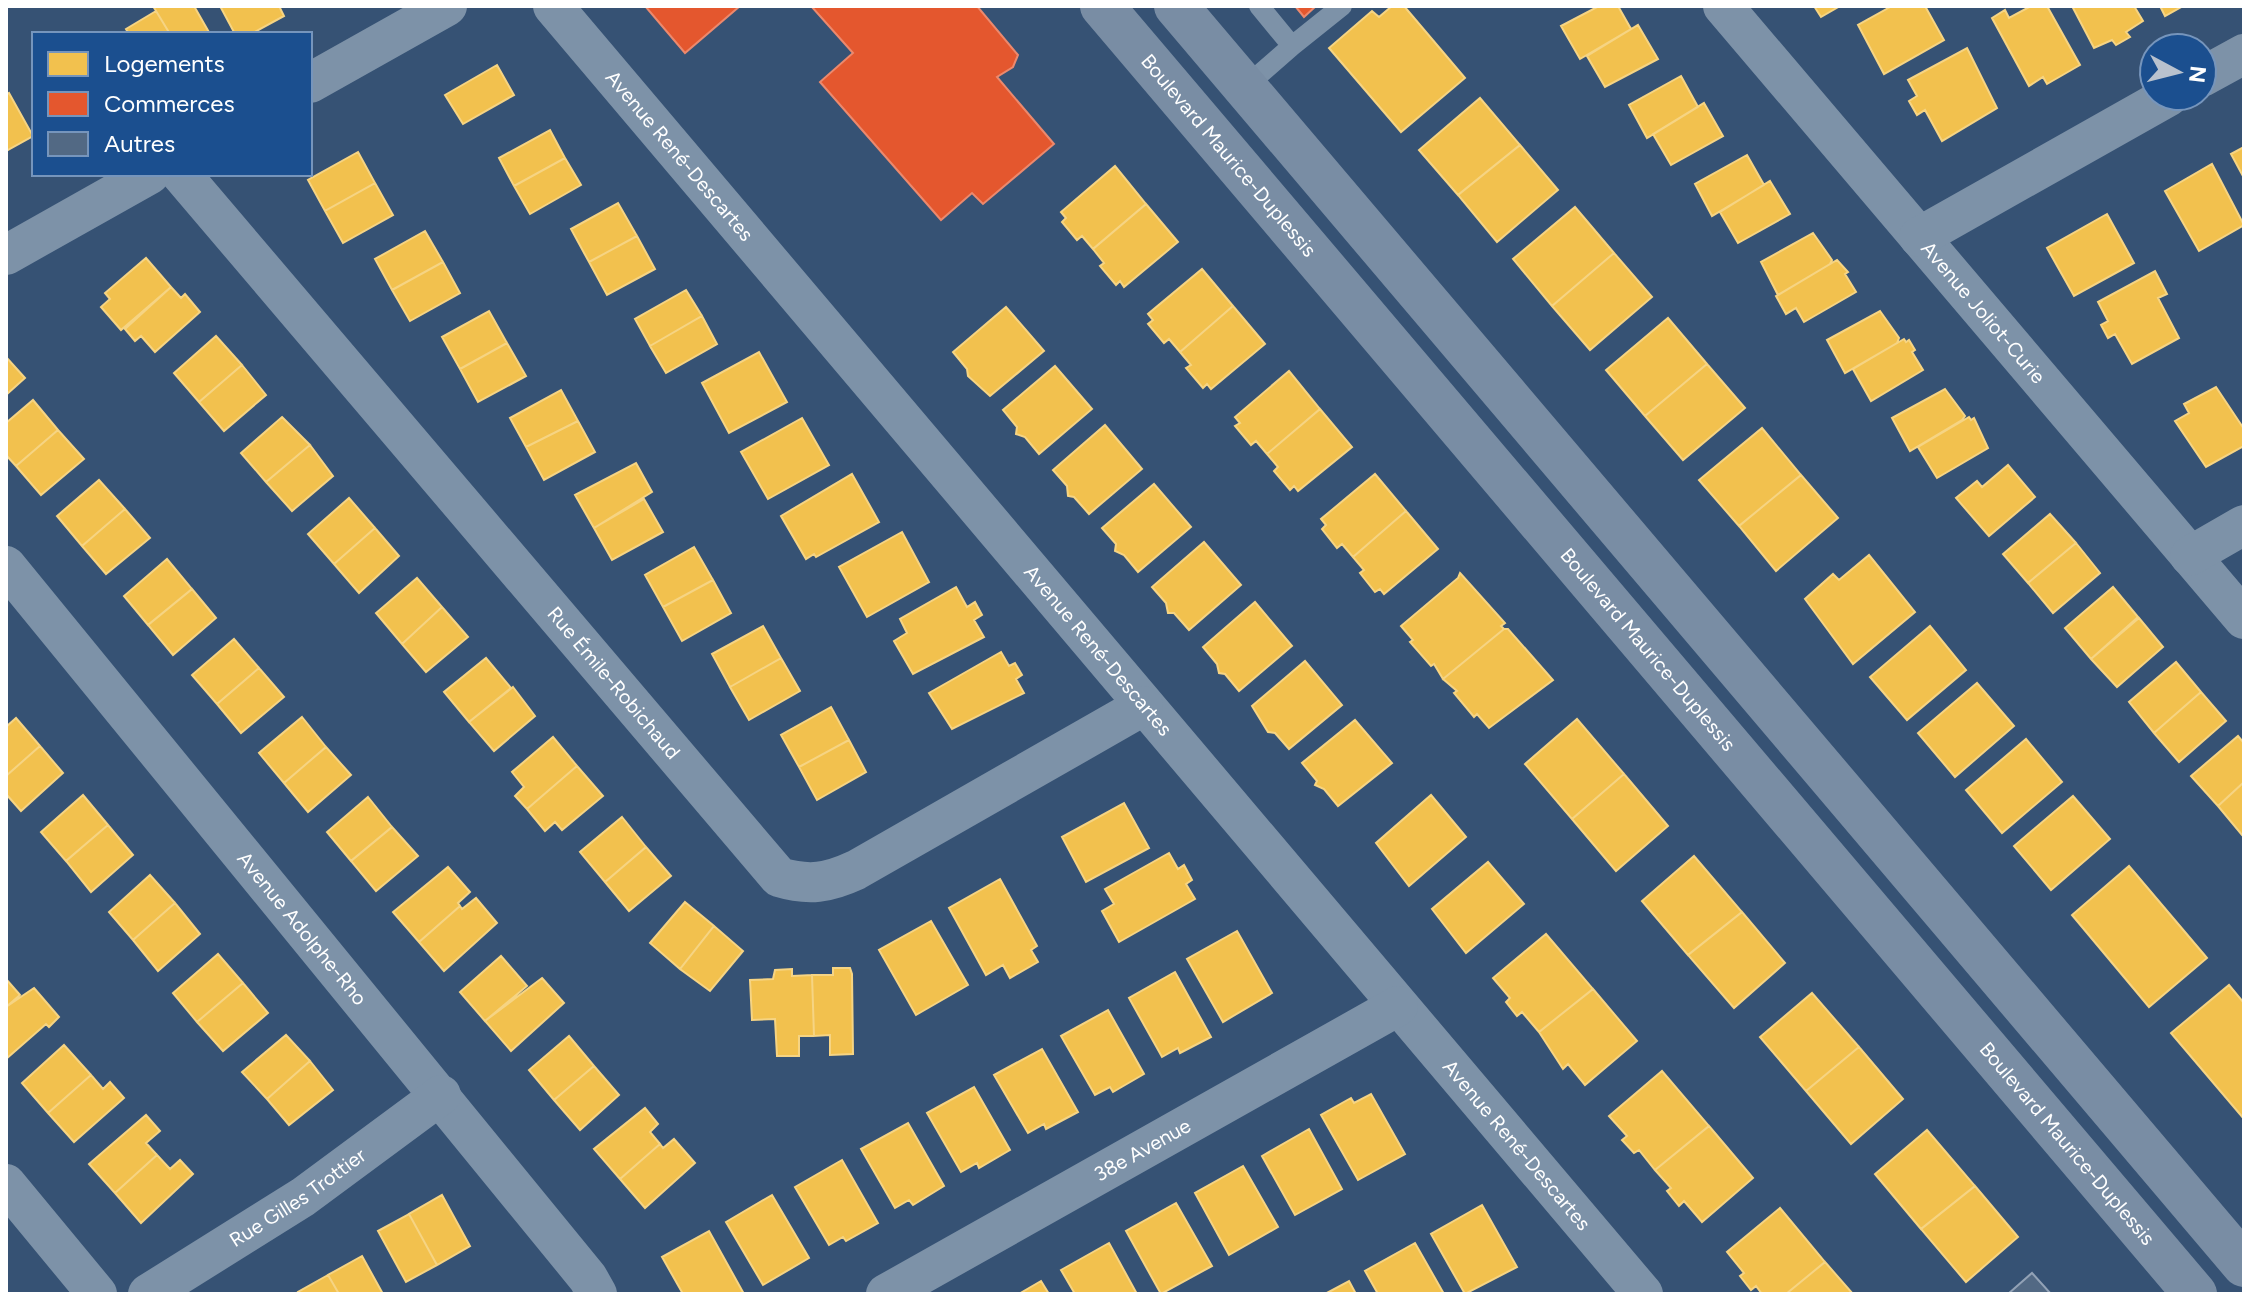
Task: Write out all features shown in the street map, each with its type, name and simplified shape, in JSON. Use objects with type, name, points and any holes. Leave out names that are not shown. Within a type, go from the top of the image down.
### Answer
[{"type":"street","points":[[312,82],[447,6]]},
{"type":"street","name":"Avenue René-Descartes","points":[[553,6],[1398,1006],[1629,1290]]},
{"type":"street","name":"Boulevard Maurice-Duplessis","points":[[1102,6],[2195,1294]]},
{"type":"street","points":[[1176,6],[2244,1265]]},
{"type":"street","name":"Avenue Joliot-Curie","points":[[1723,6],[2244,619]]},
{"type":"street","points":[[2218,68],[2244,54]]},
{"type":"street","points":[[1919,237],[2141,112]]},
{"type":"street","points":[[6,255],[146,176]]},
{"type":"street","name":"Rue Émile-Robichaud","points":[[183,176],[779,877],[802,884],[829,883],[1143,706]]},
{"type":"street","points":[[2190,556],[2244,525]]},
{"type":"street","name":"Avenue Adolphe-Rho","points":[[6,566],[441,1095],[588,1278],[597,1294]]},
{"type":"street","name":"38e Avenue","points":[[886,1294],[1398,1006]]},
{"type":"street","name":"Rue Gilles Trottier","points":[[148,1294],[303,1197],[441,1095]]},
{"type":"street","points":[[6,1184],[97,1294]]},
{"type":"lane","points":[[1259,6],[1292,46]]},
{"type":"lane","points":[[1245,87],[1342,6]]},
{"type":"building: Logements","points":[[153,6],[194,6],[209,32],[169,32]]},
{"type":"building: Logements","points":[[220,6],[279,6],[284,16],[255,32],[234,32]]},
{"type":"building: Logements","points":[[1392,6],[1404,6],[1465,78],[1401,132],[1329,48],[1372,11],[1379,17]]},
{"type":"building: Logements","points":[[1599,6],[1618,6],[1631,29],[1580,59],[1561,26]]},
{"type":"building: Logements","points":[[1814,6],[1840,6],[1821,17]]},
{"type":"building: Logements","points":[[1892,6],[1925,6],[1944,40],[1884,74],[1858,25]]},
{"type":"building: Logements","points":[[2031,6],[2047,6],[2080,65],[2047,84],[2043,77],[2029,86],[1992,18],[2005,10],[2009,18]]},
{"type":"building: Logements","points":[[2072,6],[2134,6],[2143,21],[2126,32],[2130,37],[2116,45],[2112,40],[2094,48]]},
{"type":"building: Logements","points":[[2160,6],[2183,6],[2165,16]]},
{"type":"building: Logements","points":[[156,11],[169,32],[128,32],[126,29]]},
{"type":"building: Logements","points":[[1638,25],[1658,59],[1605,87],[1587,56]]},
{"type":"building: Logements","points":[[1967,48],[1997,108],[1942,141],[1925,110],[1917,115],[1909,101],[1917,96],[1908,80]]},
{"type":"building: Logements","points":[[497,65],[514,95],[463,124],[445,95]]},
{"type":"building: Logements","points":[[1681,76],[1698,107],[1647,138],[1629,105]]},
{"type":"building: Logements","points":[[9,93],[32,137],[6,151],[6,95]]},
{"type":"building: Logements","points":[[1480,98],[1520,145],[1458,195],[1419,150]]},
{"type":"building: Logements","points":[[1704,103],[1723,136],[1671,165],[1653,134]]},
{"type":"building: Logements","points":[[550,130],[565,158],[514,186],[499,158]]},
{"type":"building: Logements","points":[[1520,145],[1558,190],[1497,242],[1458,195]]},
{"type":"building: Logements","points":[[2244,147],[2244,178],[2231,154]]},
{"type":"building: Logements","points":[[358,152],[375,183],[325,211],[308,180]]},
{"type":"building: Logements","points":[[1747,155],[1764,185],[1712,216],[1695,184]]},
{"type":"building: Logements","points":[[565,158],[581,185],[530,214],[514,186]]},
{"type":"building: Logements","points":[[2212,164],[2244,225],[2199,251],[2165,191]]},
{"type":"building: Logements","points":[[1115,166],[1146,204],[1093,249],[1082,236],[1077,240],[1062,222],[1066,218],[1061,212]]},
{"type":"building: Logements","points":[[1770,181],[1790,214],[1738,243],[1720,212]]},
{"type":"building: Logements","points":[[375,183],[393,215],[343,243],[325,211]]},
{"type":"building: Logements","points":[[618,203],[637,236],[589,262],[571,229]]},
{"type":"building: Logements","points":[[1146,204],[1178,242],[1124,287],[1120,281],[1116,285],[1100,266],[1104,263],[1093,249]]},
{"type":"building: Logements","points":[[1575,207],[1614,253],[1552,306],[1513,259]]},
{"type":"building: Logements","points":[[2107,214],[2134,263],[2074,296],[2047,248]]},
{"type":"building: Logements","points":[[425,231],[443,262],[392,290],[375,259]]},
{"type":"building: Logements","points":[[1813,233],[1832,260],[1830,264],[1778,295],[1761,262]]},
{"type":"building: Logements","points":[[637,236],[655,269],[607,295],[589,262]]},
{"type":"building: Logements","points":[[1614,253],[1652,297],[1590,350],[1552,306]]},
{"type":"building: Logements","points":[[146,258],[171,287],[121,330],[101,307],[110,299],[105,293]]},
{"type":"building: Logements","points":[[1837,260],[1848,272],[1845,274],[1856,292],[1804,322],[1796,308],[1786,314],[1776,296]]},
{"type":"building: Logements","points":[[443,262],[460,293],[410,321],[392,290]]},
{"type":"building: Logements","points":[[1202,269],[1233,306],[1180,352],[1169,339],[1164,343],[1148,324],[1153,320],[1148,314]]},
{"type":"building: Logements","points":[[2155,271],[2167,294],[2158,298],[2179,338],[2132,364],[2115,334],[2108,338],[2101,325],[2108,321],[2098,302]]},
{"type":"building: Logements","points":[[171,287],[181,298],[185,294],[200,312],[155,352],[141,336],[135,341],[125,329]]},
{"type":"building: Logements","points":[[686,290],[702,316],[650,346],[635,319]]},
{"type":"building: Logements","points":[[1233,306],[1265,344],[1211,389],[1207,384],[1203,388],[1186,368],[1191,365],[1180,352]]},
{"type":"building: Logements","points":[[1006,307],[1044,351],[990,396],[968,376],[967,369],[953,352]]},
{"type":"building: Logements","points":[[489,311],[507,343],[460,369],[442,337]]},
{"type":"building: Logements","points":[[1880,311],[1899,338],[1897,343],[1845,373],[1827,340]]},
{"type":"building: Logements","points":[[702,316],[717,344],[666,373],[650,346]]},
{"type":"building: Logements","points":[[1668,318],[1707,364],[1645,416],[1606,370]]},
{"type":"building: Logements","points":[[216,336],[242,365],[199,402],[174,373]]},
{"type":"building: Logements","points":[[1904,339],[1906,342],[1909,340],[1923,370],[1871,401],[1853,369]]},
{"type":"building: Logements","points":[[507,343],[526,376],[478,402],[460,369]]},
{"type":"building: Logements","points":[[759,352],[787,402],[729,433],[702,383]]},
{"type":"building: Logements","points":[[6,357],[25,378],[6,395]]},
{"type":"building: Logements","points":[[1707,364],[1745,408],[1683,460],[1645,416]]},
{"type":"building: Logements","points":[[242,365],[266,395],[224,431],[199,402]]},
{"type":"building: Logements","points":[[1055,366],[1092,409],[1039,454],[1025,437],[1016,434],[1017,427],[1003,410]]},
{"type":"building: Logements","points":[[1289,371],[1320,409],[1267,454],[1256,441],[1251,445],[1235,426],[1240,423],[1235,417]]},
{"type":"building: Logements","points":[[2216,387],[2244,429],[2244,446],[2206,467],[2175,421],[2189,413],[2184,404]]},
{"type":"building: Logements","points":[[1945,389],[1965,416],[1910,451],[1892,418]]},
{"type":"building: Logements","points":[[561,390],[578,421],[526,447],[510,418]]},
{"type":"building: Logements","points":[[33,400],[58,430],[16,466],[6,455],[6,423]]},
{"type":"building: Logements","points":[[1320,409],[1352,447],[1298,491],[1294,486],[1290,490],[1274,471],[1278,467],[1267,454]]},
{"type":"building: Logements","points":[[282,417],[310,445],[266,482],[241,453]]},
{"type":"building: Logements","points":[[1969,417],[1971,420],[1974,418],[1988,448],[1937,478],[1918,447]]},
{"type":"building: Logements","points":[[802,418],[829,465],[768,499],[741,452]]},
{"type":"building: Logements","points":[[578,421],[595,452],[544,480],[526,447]]},
{"type":"building: Logements","points":[[1105,425],[1142,469],[1089,514],[1074,497],[1068,496],[1067,486],[1053,470]]},
{"type":"building: Logements","points":[[1762,428],[1801,475],[1739,526],[1699,480]]},
{"type":"building: Logements","points":[[58,430],[84,459],[41,495],[16,466]]},
{"type":"building: Logements","points":[[310,445],[333,476],[292,511],[266,482]]},
{"type":"building: Logements","points":[[636,463],[652,492],[594,528],[575,495]]},
{"type":"building: Logements","points":[[2008,465],[2035,497],[1989,536],[1956,498],[1977,481],[1982,487]]},
{"type":"building: Logements","points":[[852,474],[879,522],[816,557],[814,554],[806,559],[781,516]]},
{"type":"building: Logements","points":[[1375,474],[1406,511],[1353,557],[1342,544],[1337,548],[1322,529],[1326,525],[1321,519]]},
{"type":"building: Logements","points":[[1801,475],[1838,518],[1776,571],[1739,526]]},
{"type":"building: Logements","points":[[99,480],[125,509],[82,546],[57,516]]},
{"type":"building: Logements","points":[[1154,484],[1191,527],[1138,572],[1124,555],[1115,551],[1116,544],[1102,528]]},
{"type":"building: Logements","points":[[349,498],[375,528],[334,564],[308,534]]},
{"type":"building: Logements","points":[[644,499],[663,532],[612,560],[594,528]]},
{"type":"building: Logements","points":[[125,509],[150,538],[106,574],[82,546]]},
{"type":"building: Logements","points":[[1406,511],[1438,549],[1384,594],[1380,589],[1375,592],[1360,573],[1364,570],[1353,557]]},
{"type":"building: Logements","points":[[2050,514],[2076,543],[2028,583],[2003,554]]},
{"type":"building: Logements","points":[[375,528],[399,556],[359,593],[334,564]]},
{"type":"building: Logements","points":[[902,532],[929,582],[867,617],[839,567]]},
{"type":"building: Logements","points":[[1204,542],[1241,585],[1189,630],[1174,613],[1168,613],[1166,603],[1152,587]]},
{"type":"building: Logements","points":[[2076,543],[2100,573],[2053,613],[2028,583]]},
{"type":"building: Logements","points":[[694,547],[713,580],[663,607],[645,575]]},
{"type":"building: Logements","points":[[1869,555],[1915,612],[1853,664],[1805,599],[1833,574],[1839,580]]},
{"type":"building: Logements","points":[[167,559],[192,589],[148,625],[124,596]]},
{"type":"building: Logements","points":[[1460,573],[1505,623],[1501,626],[1504,629],[1443,679],[1434,664],[1431,666],[1410,642],[1413,640],[1401,626]]},
{"type":"building: Logements","points":[[417,578],[442,607],[402,644],[376,613]]},
{"type":"building: Logements","points":[[713,580],[731,613],[682,641],[663,607]]},
{"type":"building: Logements","points":[[956,587],[967,607],[975,602],[982,615],[974,620],[984,637],[913,674],[894,641],[907,633],[900,619]]},
{"type":"building: Logements","points":[[2113,587],[2138,617],[2091,659],[2065,628]]},
{"type":"building: Logements","points":[[192,589],[216,618],[173,655],[148,625]]},
{"type":"building: Logements","points":[[1255,602],[1292,646],[1239,691],[1225,674],[1219,673],[1217,664],[1203,647]]},
{"type":"building: Logements","points":[[442,607],[468,637],[426,672],[402,644]]},
{"type":"building: Logements","points":[[2139,618],[2163,647],[2117,687],[2091,659]]},
{"type":"building: Logements","points":[[763,626],[781,658],[730,687],[712,654]]},
{"type":"building: Logements","points":[[1930,626],[1966,670],[1907,720],[1870,677]]},
{"type":"building: Logements","points":[[1504,629],[1508,629],[1553,680],[1489,728],[1477,714],[1474,717],[1454,693],[1457,691],[1443,679]]},
{"type":"building: Logements","points":[[234,639],[259,668],[217,704],[192,675]]},
{"type":"building: Logements","points":[[1001,652],[1009,666],[1015,663],[1022,675],[1016,679],[1024,693],[952,729],[929,693]]},
{"type":"building: Logements","points":[[486,658],[511,688],[469,722],[444,692]]},
{"type":"building: Logements","points":[[781,658],[800,691],[749,720],[730,687]]},
{"type":"building: Logements","points":[[1305,661],[1342,705],[1289,749],[1275,733],[1268,732],[1252,706]]},
{"type":"building: Logements","points":[[2176,662],[2201,692],[2154,733],[2129,702]]},
{"type":"building: Logements","points":[[259,668],[284,697],[241,733],[217,704]]},
{"type":"building: Logements","points":[[1977,683],[2014,726],[1955,777],[1918,733]]},
{"type":"building: Logements","points":[[513,687],[535,716],[494,751],[469,722]]},
{"type":"building: Logements","points":[[2201,692],[2226,721],[2179,762],[2154,733]]},
{"type":"building: Logements","points":[[831,707],[849,740],[799,767],[781,735]]},
{"type":"building: Logements","points":[[302,717],[326,747],[284,783],[259,753]]},
{"type":"building: Logements","points":[[16,718],[40,746],[6,776],[6,727]]},
{"type":"building: Logements","points":[[1577,719],[1624,774],[1572,819],[1525,764]]},
{"type":"building: Logements","points":[[1355,720],[1392,763],[1338,806],[1324,789],[1315,785],[1317,781],[1302,763]]},
{"type":"building: Logements","points":[[2238,736],[2244,743],[2244,782],[2218,806],[2191,776]]},
{"type":"building: Logements","points":[[553,737],[577,766],[527,809],[515,796],[524,787],[512,772]]},
{"type":"building: Logements","points":[[2026,739],[2062,782],[2002,833],[1966,790]]},
{"type":"building: Logements","points":[[849,740],[866,772],[817,800],[799,767]]},
{"type":"building: Logements","points":[[40,746],[63,773],[21,811],[6,794],[6,776]]},
{"type":"building: Logements","points":[[326,747],[351,775],[308,812],[284,783]]},
{"type":"building: Logements","points":[[577,766],[603,796],[562,830],[555,822],[545,831],[527,809]]},
{"type":"building: Logements","points":[[1624,774],[1668,826],[1616,871],[1572,819]]},
{"type":"building: Logements","points":[[2244,782],[2244,834],[2242,835],[2218,806]]},
{"type":"building: Logements","points":[[83,795],[108,825],[66,861],[41,832]]},
{"type":"building: Logements","points":[[1431,795],[1466,837],[1409,886],[1376,843]]},
{"type":"building: Logements","points":[[2073,796],[2110,839],[2051,890],[2014,846]]},
{"type":"building: Logements","points":[[368,797],[392,827],[351,861],[327,832]]},
{"type":"building: Logements","points":[[1124,803],[1149,848],[1086,882],[1062,837]]},
{"type":"building: Logements","points":[[622,817],[646,847],[605,882],[580,852]]},
{"type":"building: Logements","points":[[108,825],[133,855],[91,892],[66,861]]},
{"type":"building: Logements","points":[[392,827],[418,856],[376,891],[351,861]]},
{"type":"building: Logements","points":[[646,847],[671,876],[629,911],[605,882]]},
{"type":"building: Logements","points":[[1169,853],[1178,869],[1184,865],[1192,880],[1186,884],[1195,899],[1119,942],[1102,911],[1114,904],[1105,889]]},
{"type":"building: Logements","points":[[1694,856],[1742,912],[1688,955],[1642,901]]},
{"type":"building: Logements","points":[[1488,862],[1524,904],[1466,953],[1432,909]]},
{"type":"building: Logements","points":[[2129,866],[2207,958],[2149,1007],[2072,915]]},
{"type":"building: Logements","points":[[448,867],[470,892],[458,903],[460,906],[419,942],[393,912]]},
{"type":"building: Logements","points":[[150,875],[175,903],[133,940],[109,912]]},
{"type":"building: Logements","points":[[1000,879],[1037,946],[1031,950],[1038,962],[1010,978],[1003,965],[986,975],[949,908]]},
{"type":"building: Logements","points":[[476,898],[497,923],[444,971],[419,942],[460,906],[462,909]]},
{"type":"building: Logements","points":[[685,902],[714,926],[680,969],[650,943]]},
{"type":"building: Logements","points":[[175,903],[200,934],[158,971],[133,940]]},
{"type":"building: Logements","points":[[1742,912],[1785,963],[1734,1008],[1688,955]]},
{"type":"building: Logements","points":[[931,921],[968,985],[916,1015],[879,950]]},
{"type":"building: Logements","points":[[714,926],[743,951],[710,991],[680,969]]},
{"type":"building: Logements","points":[[1237,931],[1272,993],[1223,1022],[1187,959]]},
{"type":"building: Logements","points":[[1546,934],[1593,989],[1539,1032],[1522,1012],[1517,1016],[1506,1002],[1510,998],[1493,978]]},
{"type":"building: Logements","points":[[218,954],[243,983],[197,1022],[173,993]]},
{"type":"building: Logements","points":[[501,956],[527,986],[485,1021],[460,992]]},
{"type":"building: Logements","points":[[833,968],[850,968],[852,974],[853,1054],[830,1055],[830,1035],[814,1036],[812,975],[833,975]]},
{"type":"building: Logements","points":[[792,969],[792,976],[812,975],[814,1036],[799,1036],[799,1056],[777,1056],[775,1019],[752,1020],[750,980],[773,979],[775,970]]},
{"type":"building: Logements","points":[[1175,972],[1211,1037],[1180,1053],[1178,1048],[1162,1057],[1129,998]]},
{"type":"building: Logements","points":[[542,978],[564,1003],[511,1051],[485,1021]]},
{"type":"building: Logements","points":[[6,979],[20,995],[6,1007]]},
{"type":"building: Logements","points":[[243,983],[268,1013],[223,1051],[197,1022]]},
{"type":"building: Logements","points":[[2229,985],[2244,1003],[2244,1119],[2171,1033]]},
{"type":"building: Logements","points":[[34,988],[59,1017],[49,1027],[46,1024],[6,1059],[6,1007]]},
{"type":"building: Logements","points":[[1593,989],[1637,1041],[1585,1085],[1568,1064],[1563,1069],[1539,1032]]},
{"type":"building: Logements","points":[[1812,993],[1859,1047],[1806,1091],[1760,1037]]},
{"type":"building: Logements","points":[[1108,1010],[1144,1074],[1113,1092],[1110,1087],[1095,1095],[1061,1036]]},
{"type":"building: Logements","points":[[286,1035],[310,1061],[267,1099],[242,1072]]},
{"type":"building: Logements","points":[[569,1036],[594,1066],[554,1100],[529,1070]]},
{"type":"building: Logements","points":[[64,1045],[91,1075],[48,1113],[22,1083]]},
{"type":"building: Logements","points":[[1859,1047],[1903,1099],[1851,1144],[1806,1091]]},
{"type":"building: Logements","points":[[1042,1049],[1078,1112],[1046,1129],[1044,1124],[1028,1133],[994,1075]]},
{"type":"building: Logements","points":[[310,1061],[333,1090],[289,1125],[267,1099]]},
{"type":"building: Logements","points":[[594,1066],[619,1095],[580,1130],[554,1100]]},
{"type":"building: Logements","points":[[1662,1071],[1709,1126],[1655,1170],[1639,1150],[1634,1153],[1622,1140],[1627,1136],[1609,1116]]},
{"type":"building: Logements","points":[[91,1075],[103,1089],[110,1082],[124,1098],[74,1142],[48,1113]]},
{"type":"building: Logements","points":[[974,1087],[1010,1150],[979,1168],[977,1163],[961,1172],[927,1113]]},
{"type":"building: Logements","points":[[1371,1094],[1405,1154],[1358,1180],[1321,1115],[1351,1098],[1354,1103]]},
{"type":"building: Logements","points":[[645,1108],[658,1124],[650,1132],[660,1144],[620,1179],[594,1149]]},
{"type":"building: Logements","points":[[146,1115],[160,1131],[146,1143],[157,1155],[115,1193],[89,1164]]},
{"type":"building: Logements","points":[[908,1123],[944,1186],[913,1205],[909,1200],[895,1208],[861,1149]]},
{"type":"building: Logements","points":[[1709,1126],[1753,1178],[1702,1222],[1684,1201],[1679,1206],[1667,1191],[1671,1188],[1655,1170]]},
{"type":"building: Logements","points":[[1309,1129],[1342,1189],[1295,1215],[1262,1156]]},
{"type":"building: Logements","points":[[1927,1130],[1975,1186],[1921,1229],[1875,1174]]},
{"type":"building: Logements","points":[[674,1139],[695,1163],[645,1208],[620,1179],[660,1144],[663,1148]]},
{"type":"building: Logements","points":[[157,1155],[170,1169],[180,1160],[193,1174],[141,1223],[115,1193]]},
{"type":"building: Logements","points":[[842,1160],[878,1223],[846,1241],[843,1237],[829,1245],[795,1187]]},
{"type":"building: Logements","points":[[1243,1166],[1278,1227],[1229,1255],[1195,1193]]},
{"type":"building: Logements","points":[[1975,1186],[2018,1237],[1966,1282],[1921,1229]]},
{"type":"building: Logements","points":[[442,1195],[470,1246],[437,1265],[409,1214]]},
{"type":"building: Logements","points":[[772,1195],[809,1258],[763,1285],[726,1222]]},
{"type":"building: Logements","points":[[1176,1203],[1212,1266],[1161,1294],[1126,1231]]},
{"type":"building: Logements","points":[[1482,1205],[1517,1267],[1465,1294],[1431,1234]]},
{"type":"building: Logements","points":[[1780,1208],[1825,1262],[1786,1294],[1762,1294],[1756,1286],[1751,1290],[1740,1276],[1744,1273],[1727,1252]]},
{"type":"building: Logements","points":[[409,1214],[437,1265],[406,1282],[378,1231]]},
{"type":"building: Logements","points":[[709,1231],[744,1294],[683,1294],[662,1257]]},
{"type":"building: Logements","points":[[1109,1243],[1137,1294],[1075,1294],[1061,1270]]},
{"type":"building: Logements","points":[[1415,1243],[1444,1294],[1378,1294],[1365,1271]]},
{"type":"building: Logements","points":[[362,1256],[383,1294],[339,1294],[328,1275]]},
{"type":"building: Logements","points":[[1825,1262],[1853,1294],[1786,1294]]},
{"type":"building: Logements","points":[[328,1275],[339,1294],[299,1294],[298,1292]]},
{"type":"building: Logements","points":[[1041,1281],[1049,1294],[1019,1294]]},
{"type":"building: Logements","points":[[1349,1281],[1356,1294],[1325,1294]]},
{"type":"building: Commerces","points":[[645,6],[740,6],[685,53]]},
{"type":"building: Commerces","points":[[811,6],[977,6],[1018,55],[1013,67],[997,77],[1054,144],[983,204],[972,193],[941,220],[820,82],[853,53]]},
{"type":"building: Commerces","points":[[1295,6],[1316,6],[1304,17]]},
{"type":"building: Autres","points":[[2032,1273],[2051,1294],[2008,1294]]}]
